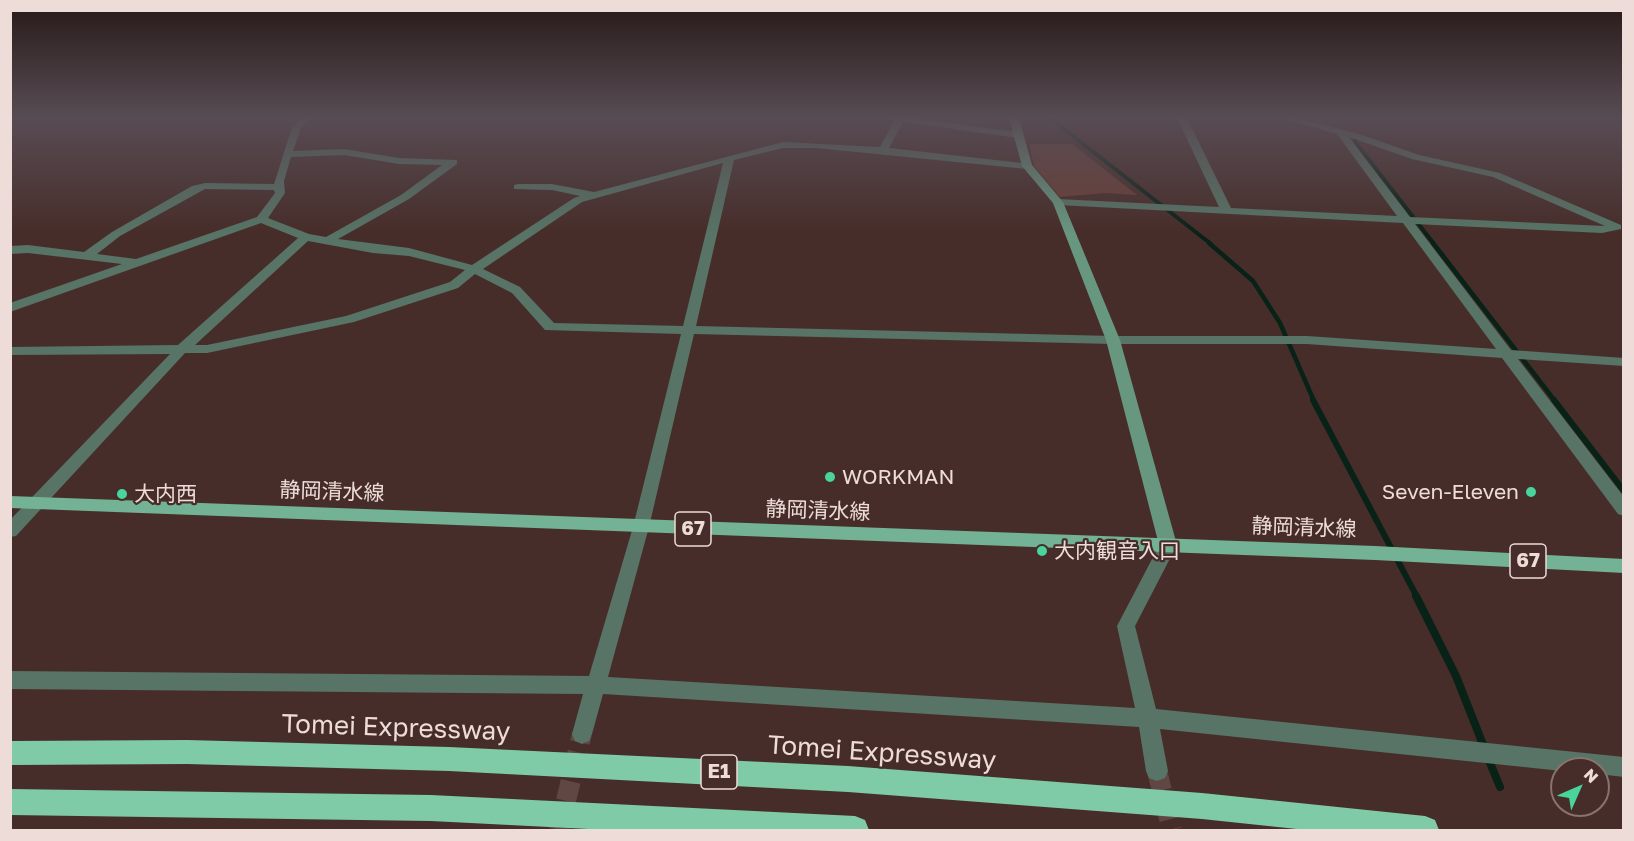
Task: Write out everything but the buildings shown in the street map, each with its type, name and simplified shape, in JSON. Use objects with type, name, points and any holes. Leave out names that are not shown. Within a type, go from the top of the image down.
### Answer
[{"type":"highway","name":"Tomei Expressway","points":[[10,753],[187,752],[448,759],[848,779],[1202,806],[1425,831]]},
{"type":"highway","points":[[10,802],[431,808],[855,831]]},
{"type":"main road","name":"静岡清水線","points":[[10,502],[1375,553],[1623,566]]},
{"type":"street","points":[[10,308],[261,219],[279,193],[286,157]]},
{"type":"street","points":[[327,241],[405,197],[453,162],[399,161],[376,157]]},
{"type":"street","points":[[10,351],[207,349],[349,319],[454,285],[474,268],[566,207],[592,195],[739,157]]},
{"type":"street","points":[[949,157],[1028,166]]},
{"type":"street","points":[[1025,157],[1028,166],[1058,202],[1113,340],[1168,545],[1126,626],[1148,718],[1157,771]]},
{"type":"street","points":[[1201,157],[1226,209]]},
{"type":"street","points":[[1359,157],[1623,510]]},
{"type":"street","points":[[1417,157],[1496,175],[1619,228]]},
{"type":"street","points":[[582,734],[641,527],[729,160]]},
{"type":"street","points":[[85,257],[116,234],[158,212],[196,188],[205,186],[279,187]]},
{"type":"street","points":[[518,187],[552,187],[592,195]]},
{"type":"street","points":[[1058,202],[1602,230],[1619,228]]},
{"type":"street","points":[[261,219],[306,237],[373,249],[409,252],[474,268],[516,290],[550,327],[1113,340],[1307,340],[1623,362]]},
{"type":"street","points":[[10,531],[182,349],[306,237]]},
{"type":"street","points":[[10,250],[28,249],[140,263]]},
{"type":"street","points":[[10,680],[596,685],[1148,718],[1623,767]]},
{"type":"shaded area","points":[[1032,157],[1089,157],[1137,195],[1106,193],[1060,197],[1034,166]]},
{"type":"waterway","points":[[1100,157],[1211,244]]},
{"type":"waterway","points":[[1367,157],[1434,244]]},
{"type":"waterway","points":[[1209,243],[1253,281],[1280,323],[1314,401]]},
{"type":"waterway","points":[[1433,243],[1555,401]]},
{"type":"waterway","points":[[1313,400],[1417,597]]},
{"type":"waterway","points":[[1554,400],[1624,491]]},
{"type":"waterway","points":[[1416,596],[1456,676],[1484,747]]},
{"type":"waterway","points":[[1488,758],[1500,787]]},
{"type":"tunnel","points":[[559,830],[582,734]]},
{"type":"tunnel","points":[[1157,771],[1172,830]]},
{"type":"place","name":"WORKMAN","points":[[830,477]]},
{"type":"place","name":"Seven-Eleven","points":[[1531,492]]},
{"type":"place","name":"大内西","points":[[122,494]]},
{"type":"place","name":"大内観音入口","points":[[1042,551]]}]
